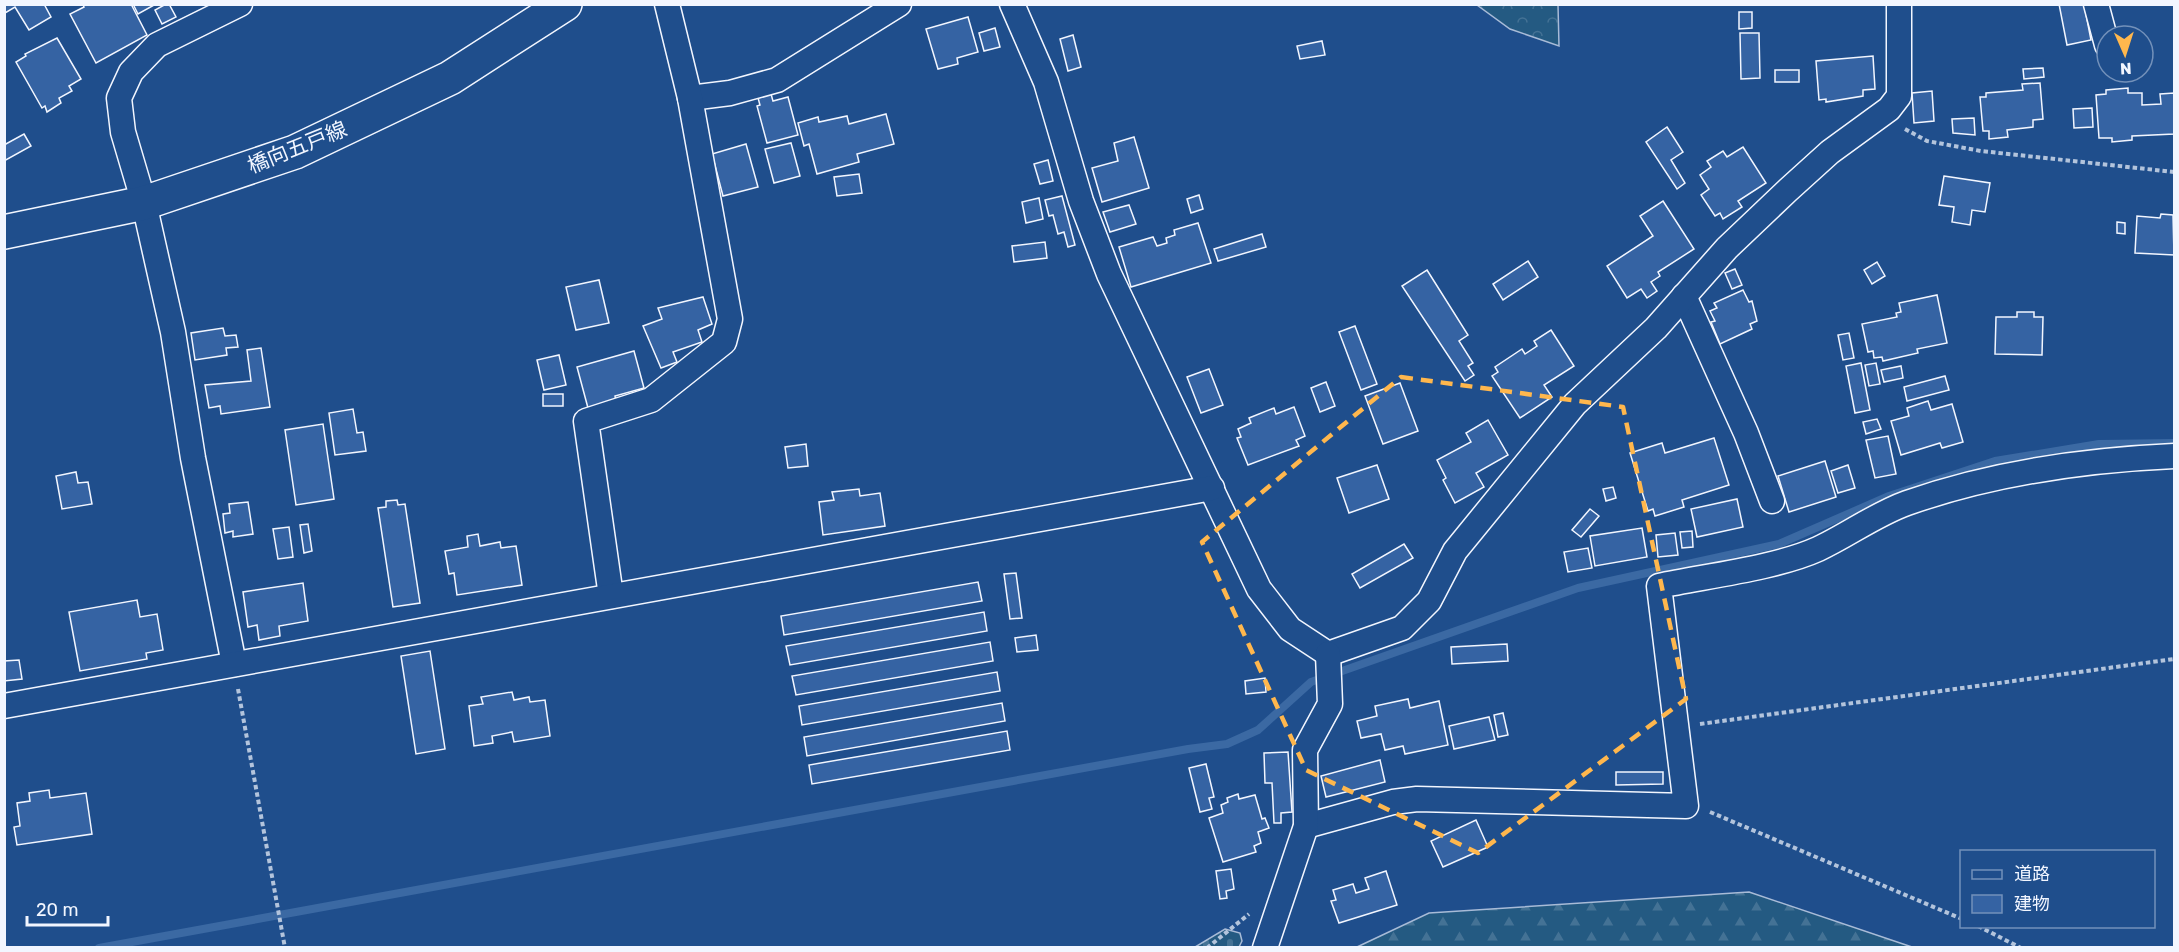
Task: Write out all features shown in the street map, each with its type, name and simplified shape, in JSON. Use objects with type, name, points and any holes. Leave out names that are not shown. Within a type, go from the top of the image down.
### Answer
[{"type":"main road","name":"橋向五戸線","points":[[4,232],[144,203],[306,147],[450,78],[565,4]]},
{"type":"street","points":[[234,664],[193,458],[173,332],[144,203],[123,132],[119,98],[131,72],[157,45],[240,4]]},
{"type":"street","points":[[611,596],[586,421],[651,400],[724,342],[730,320],[690,98],[668,4]]},
{"type":"street","points":[[690,98],[730,93],[777,80],[899,4]]},
{"type":"street","points":[[1012,4],[1046,82],[1081,201],[1109,273],[1259,588],[1290,629],[1328,654]]},
{"type":"street","points":[[1328,654],[1402,628],[1429,601],[1455,551],[1575,404],[1656,328],[1727,248],[1830,152],[1889,109],[1899,96],[1899,4]]},
{"type":"street","points":[[2096,4],[2101,24]]},
{"type":"street","points":[[1684,296],[1746,433],[1772,501]]},
{"type":"street","points":[[1306,826],[1392,802],[1417,799],[1686,806],[1659,586],[1780,560],[1816,549],[1905,503],[1963,487],[2040,470],[2111,459],[2175,456]]},
{"type":"street","points":[[4,706],[1212,488]]},
{"type":"street","points":[[1265,948],[1279,900],[1306,826],[1305,750],[1330,704],[1328,654]]},
{"type":"path","points":[[1889,109],[1900,125],[1927,141],[2018,157],[2101,162],[2175,172]]},
{"type":"path","points":[[1677,727],[2175,659]]},
{"type":"path","points":[[234,664],[285,948]]},
{"type":"path","points":[[1686,806],[1711,812],[1960,918]]},
{"type":"path","points":[[1206,948],[1252,911],[1279,900]]},
{"type":"path","points":[[1980,928],[2020,948]]},
{"type":"highlighted area","points":[[1401,377],[1623,407],[1686,699],[1478,853],[1306,770],[1202,542]]},
{"type":"green space","points":[[1477,5],[1558,5],[1559,46],[1510,29]]},
{"type":"green space","points":[[1749,892],[1912,947],[1357,947],[1429,913]]},
{"type":"green space","points":[[1225,929],[1240,933],[1242,941],[1239,947],[1195,947]]},
{"type":"building","points":[[4,4],[44,4],[51,17],[29,30],[15,7],[5,13]]},
{"type":"building","points":[[83,4],[131,4],[147,35],[96,63],[70,14],[84,7]]},
{"type":"building","points":[[133,4],[156,4],[138,14]]},
{"type":"building","points":[[169,4],[176,17],[162,24],[155,10]]},
{"type":"building","points":[[2059,4],[2084,4],[2091,40],[2067,45]]},
{"type":"building","points":[[1739,12],[1752,12],[1752,28],[1739,29]]},
{"type":"building","points":[[968,17],[978,52],[957,58],[958,64],[938,69],[926,29]]},
{"type":"building","points":[[995,28],[1000,47],[984,51],[979,33]]},
{"type":"building","points":[[1740,33],[1759,33],[1760,78],[1741,79]]},
{"type":"building","points":[[1073,35],[1081,67],[1068,71],[1060,39]]},
{"type":"building","points":[[57,38],[81,79],[69,86],[72,91],[59,98],[61,103],[47,112],[45,106],[42,108],[16,62],[26,56],[25,54]]},
{"type":"building","points":[[1322,41],[1325,55],[1300,59],[1297,46]]},
{"type":"building","points":[[1873,56],[1875,89],[1863,90],[1863,96],[1826,102],[1826,99],[1819,100],[1816,61]]},
{"type":"building","points":[[2043,68],[2044,77],[2024,79],[2023,69]]},
{"type":"building","points":[[1775,70],[1799,70],[1799,82],[1775,82]]},
{"type":"building","points":[[2040,83],[2043,119],[2033,120],[2033,127],[2007,130],[2008,137],[1989,139],[1989,131],[1983,131],[1980,97],[1986,97],[1986,93],[2023,90],[2022,84]]},
{"type":"building","points":[[2128,88],[2128,93],[2142,93],[2142,105],[2161,104],[2160,94],[2174,93],[2174,134],[2132,136],[2132,140],[2112,142],[2112,138],[2099,138],[2096,95],[2106,94],[2106,90]]},
{"type":"building","points":[[1932,91],[1934,121],[1914,123],[1912,93]]},
{"type":"building","points":[[771,94],[773,101],[788,97],[798,135],[767,143],[757,106],[760,105],[758,98]]},
{"type":"building","points":[[2092,108],[2093,127],[2074,128],[2073,109]]},
{"type":"building","points":[[886,114],[894,144],[857,154],[859,162],[817,174],[809,144],[804,146],[798,123],[818,117],[819,122],[847,116],[849,124]]},
{"type":"building","points":[[1974,118],[1975,135],[1953,133],[1952,119]]},
{"type":"building","points":[[1667,127],[1683,152],[1671,160],[1685,183],[1677,189],[1646,142]]},
{"type":"building","points":[[24,134],[31,146],[4,161],[4,145]]},
{"type":"building","points":[[1134,137],[1149,188],[1102,202],[1092,168],[1118,161],[1114,143]]},
{"type":"building","points":[[791,143],[800,176],[774,183],[765,149]]},
{"type":"building","points":[[746,144],[758,187],[723,196],[712,154]]},
{"type":"building","points":[[1743,147],[1766,183],[1738,201],[1742,207],[1723,219],[1720,213],[1715,216],[1701,195],[1709,189],[1700,175],[1711,167],[1707,161],[1723,151],[1727,157]]},
{"type":"building","points":[[1048,160],[1053,181],[1040,184],[1034,164]]},
{"type":"building","points":[[859,174],[862,193],[837,196],[834,177]]},
{"type":"building","points":[[1944,176],[1990,183],[1985,212],[1972,210],[1970,225],[1952,222],[1954,207],[1939,205]]},
{"type":"building","points":[[1199,195],[1203,209],[1191,213],[1187,199]]},
{"type":"building","points":[[1062,196],[1075,245],[1068,247],[1064,232],[1058,234],[1053,215],[1049,216],[1045,200]]},
{"type":"building","points":[[1039,198],[1043,219],[1026,223],[1022,202]]},
{"type":"building","points":[[1663,201],[1694,249],[1658,272],[1660,276],[1651,282],[1657,291],[1647,298],[1641,289],[1627,298],[1607,266],[1653,236],[1640,216]]},
{"type":"building","points":[[1129,205],[1136,224],[1110,232],[1103,212]]},
{"type":"building","points":[[2161,214],[2173,215],[2174,255],[2135,253],[2137,216],[2160,218]]},
{"type":"building","points":[[2117,222],[2125,223],[2125,234],[2117,233]]},
{"type":"building","points":[[1198,223],[1211,263],[1131,287],[1119,247],[1153,237],[1157,246],[1167,243],[1166,238],[1175,235],[1174,230]]},
{"type":"building","points":[[1262,234],[1266,247],[1218,261],[1214,249]]},
{"type":"building","points":[[1045,242],[1047,258],[1014,262],[1012,246]]},
{"type":"building","points":[[1528,261],[1538,277],[1503,300],[1493,284]]},
{"type":"building","points":[[1877,262],[1885,276],[1872,284],[1864,270]]},
{"type":"building","points":[[1735,269],[1742,285],[1732,289],[1725,273]]},
{"type":"building","points":[[1427,270],[1468,335],[1459,341],[1473,363],[1468,366],[1474,375],[1465,381],[1402,286]]},
{"type":"building","points":[[599,280],[609,323],[576,330],[566,287]]},
{"type":"building","points":[[1743,290],[1749,302],[1752,301],[1757,321],[1750,324],[1752,329],[1720,344],[1711,322],[1715,321],[1710,311],[1717,308],[1714,303]]},
{"type":"building","points":[[1937,295],[1947,343],[1917,349],[1918,353],[1883,361],[1882,357],[1874,358],[1873,351],[1868,352],[1862,324],[1897,317],[1896,313],[1901,312],[1899,303]]},
{"type":"building","points":[[703,297],[712,324],[698,330],[702,342],[673,352],[677,362],[661,368],[643,326],[662,319],[658,308]]},
{"type":"building","points":[[2017,312],[2034,312],[2034,317],[2043,317],[2042,355],[1995,354],[1996,317],[2017,317]]},
{"type":"building","points":[[1355,326],[1377,384],[1361,390],[1339,332]]},
{"type":"building","points":[[223,328],[225,336],[236,335],[238,347],[226,348],[227,355],[195,360],[191,333]]},
{"type":"building","points":[[1551,330],[1574,366],[1544,385],[1552,397],[1520,418],[1492,376],[1498,372],[1495,367],[1522,349],[1525,354],[1537,346],[1534,341]]},
{"type":"building","points":[[1849,333],[1854,358],[1843,360],[1838,335]]},
{"type":"building","points":[[261,348],[270,407],[221,414],[220,406],[209,408],[205,385],[251,381],[247,350]]},
{"type":"building","points":[[634,351],[644,388],[615,396],[616,401],[588,408],[577,367]]},
{"type":"building","points":[[559,355],[566,385],[544,390],[537,360]]},
{"type":"building","points":[[1861,363],[1870,410],[1855,413],[1846,366]]},
{"type":"building","points":[[1876,363],[1880,384],[1869,386],[1865,365]]},
{"type":"building","points":[[1901,366],[1903,378],[1884,382],[1881,370]]},
{"type":"building","points":[[1209,369],[1223,405],[1201,413],[1187,377]]},
{"type":"building","points":[[1945,376],[1949,390],[1907,401],[1904,387]]},
{"type":"building","points":[[1326,382],[1335,406],[1320,412],[1311,388]]},
{"type":"building","points":[[1400,383],[1418,431],[1383,444],[1365,396]]},
{"type":"building","points":[[543,394],[563,394],[563,406],[543,406]]},
{"type":"building","points":[[1928,401],[1931,410],[1952,404],[1963,442],[1942,448],[1940,443],[1901,455],[1891,421],[1909,416],[1907,408]]},
{"type":"building","points":[[1294,407],[1305,436],[1296,440],[1299,446],[1248,465],[1237,438],[1241,437],[1238,429],[1251,423],[1249,418],[1274,408],[1276,414]]},
{"type":"building","points":[[353,409],[357,433],[363,432],[366,451],[335,455],[329,413]]},
{"type":"building","points":[[1877,419],[1881,429],[1866,434],[1863,422]]},
{"type":"building","points":[[1488,420],[1508,455],[1476,473],[1484,487],[1455,503],[1443,480],[1446,478],[1437,460],[1471,442],[1466,433]]},
{"type":"building","points":[[323,424],[334,499],[296,505],[285,430]]},
{"type":"building","points":[[1888,436],[1896,474],[1875,478],[1866,440]]},
{"type":"building","points":[[1714,438],[1729,485],[1682,500],[1684,507],[1655,516],[1653,509],[1648,511],[1630,453],[1662,443],[1665,453]]},
{"type":"building","points":[[806,444],[808,466],[788,468],[785,447]]},
{"type":"building","points":[[1825,461],[1836,497],[1789,512],[1778,476]]},
{"type":"building","points":[[1377,465],[1389,499],[1349,513],[1337,478]]},
{"type":"building","points":[[1848,465],[1855,488],[1838,493],[1831,471]]},
{"type":"building","points":[[76,472],[78,483],[88,482],[92,504],[62,509],[56,476]]},
{"type":"building","points":[[1613,487],[1616,498],[1606,501],[1603,489]]},
{"type":"building","points":[[859,489],[860,496],[880,493],[885,526],[823,535],[819,502],[834,500],[832,492]]},
{"type":"building","points":[[1737,499],[1743,527],[1697,537],[1691,509]]},
{"type":"building","points":[[397,500],[398,505],[405,504],[420,603],[393,607],[378,508],[386,507],[386,501]]},
{"type":"building","points":[[248,502],[253,534],[233,537],[233,531],[225,533],[223,514],[230,513],[229,504]]},
{"type":"building","points":[[1590,509],[1599,516],[1581,537],[1572,530]]},
{"type":"building","points":[[308,524],[312,551],[304,553],[300,525]]},
{"type":"building","points":[[289,527],[293,557],[278,559],[273,529]]},
{"type":"building","points":[[1642,528],[1647,557],[1595,566],[1590,536]]},
{"type":"building","points":[[1692,531],[1693,547],[1682,548],[1680,532]]},
{"type":"building","points":[[1675,533],[1678,555],[1658,557],[1656,535]]},
{"type":"building","points":[[478,534],[480,546],[500,542],[501,548],[516,546],[522,585],[457,595],[454,573],[449,574],[445,551],[468,547],[467,536]]},
{"type":"building","points":[[1404,544],[1413,558],[1360,588],[1352,574]]},
{"type":"building","points":[[1588,548],[1592,568],[1568,572],[1564,552]]},
{"type":"building","points":[[1016,573],[1022,618],[1010,619],[1004,574]]},
{"type":"building","points":[[978,582],[982,601],[784,635],[781,616]]},
{"type":"building","points":[[303,583],[308,621],[279,626],[280,636],[259,640],[257,625],[248,627],[243,592]]},
{"type":"building","points":[[137,600],[140,617],[157,614],[163,650],[146,653],[147,659],[80,671],[69,612]]},
{"type":"building","points":[[984,612],[987,631],[790,665],[786,646]]},
{"type":"building","points":[[1036,635],[1038,650],[1017,652],[1015,638]]},
{"type":"building","points":[[990,642],[993,661],[796,695],[792,676]]},
{"type":"building","points":[[1507,644],[1508,661],[1452,664],[1451,647]]},
{"type":"building","points":[[430,651],[445,749],[416,754],[401,656]]},
{"type":"building","points":[[19,660],[22,679],[4,681],[4,661]]},
{"type":"building","points":[[997,672],[1000,691],[802,725],[799,706]]},
{"type":"building","points":[[1265,678],[1266,692],[1246,694],[1245,681]]},
{"type":"building","points":[[512,692],[514,700],[529,697],[530,702],[545,700],[550,736],[514,742],[512,732],[492,736],[493,743],[474,746],[469,706],[483,704],[481,697]]},
{"type":"building","points":[[1408,699],[1410,708],[1439,701],[1448,745],[1405,754],[1403,746],[1385,750],[1381,734],[1361,738],[1357,721],[1377,716],[1375,706]]},
{"type":"building","points":[[1002,703],[1005,721],[807,756],[804,737]]},
{"type":"building","points":[[1503,713],[1508,735],[1498,737],[1494,715]]},
{"type":"building","points":[[1489,717],[1495,740],[1454,749],[1449,726]]},
{"type":"building","points":[[1007,731],[1010,750],[812,784],[809,765]]},
{"type":"building","points":[[1288,752],[1292,812],[1281,813],[1281,823],[1274,823],[1272,783],[1265,783],[1264,753]]},
{"type":"building","points":[[1380,760],[1385,782],[1326,797],[1321,776]]},
{"type":"building","points":[[1206,764],[1214,797],[1209,798],[1212,809],[1200,812],[1189,768]]},
{"type":"building","points":[[1616,772],[1663,772],[1663,784],[1616,785]]},
{"type":"building","points":[[49,790],[50,798],[86,793],[92,834],[17,845],[14,827],[20,826],[17,803],[30,801],[29,793]]},
{"type":"building","points":[[1238,794],[1239,799],[1255,795],[1262,819],[1265,818],[1269,828],[1258,832],[1261,843],[1254,846],[1256,852],[1223,862],[1209,818],[1223,813],[1221,805],[1228,802],[1227,798]]},
{"type":"building","points":[[1476,820],[1488,847],[1443,867],[1431,841]]},
{"type":"building","points":[[1231,869],[1234,889],[1226,891],[1227,898],[1220,899],[1216,871]]},
{"type":"building","points":[[1386,871],[1397,905],[1339,923],[1331,901],[1336,900],[1333,890],[1353,884],[1356,893],[1369,889],[1365,878]]},
{"type":"waterway","points":[[99,948],[1188,749],[1227,744],[1258,730],[1311,682],[1578,588],[1779,544],[1889,496],[1995,461],[2099,444],[2174,443]]}]
